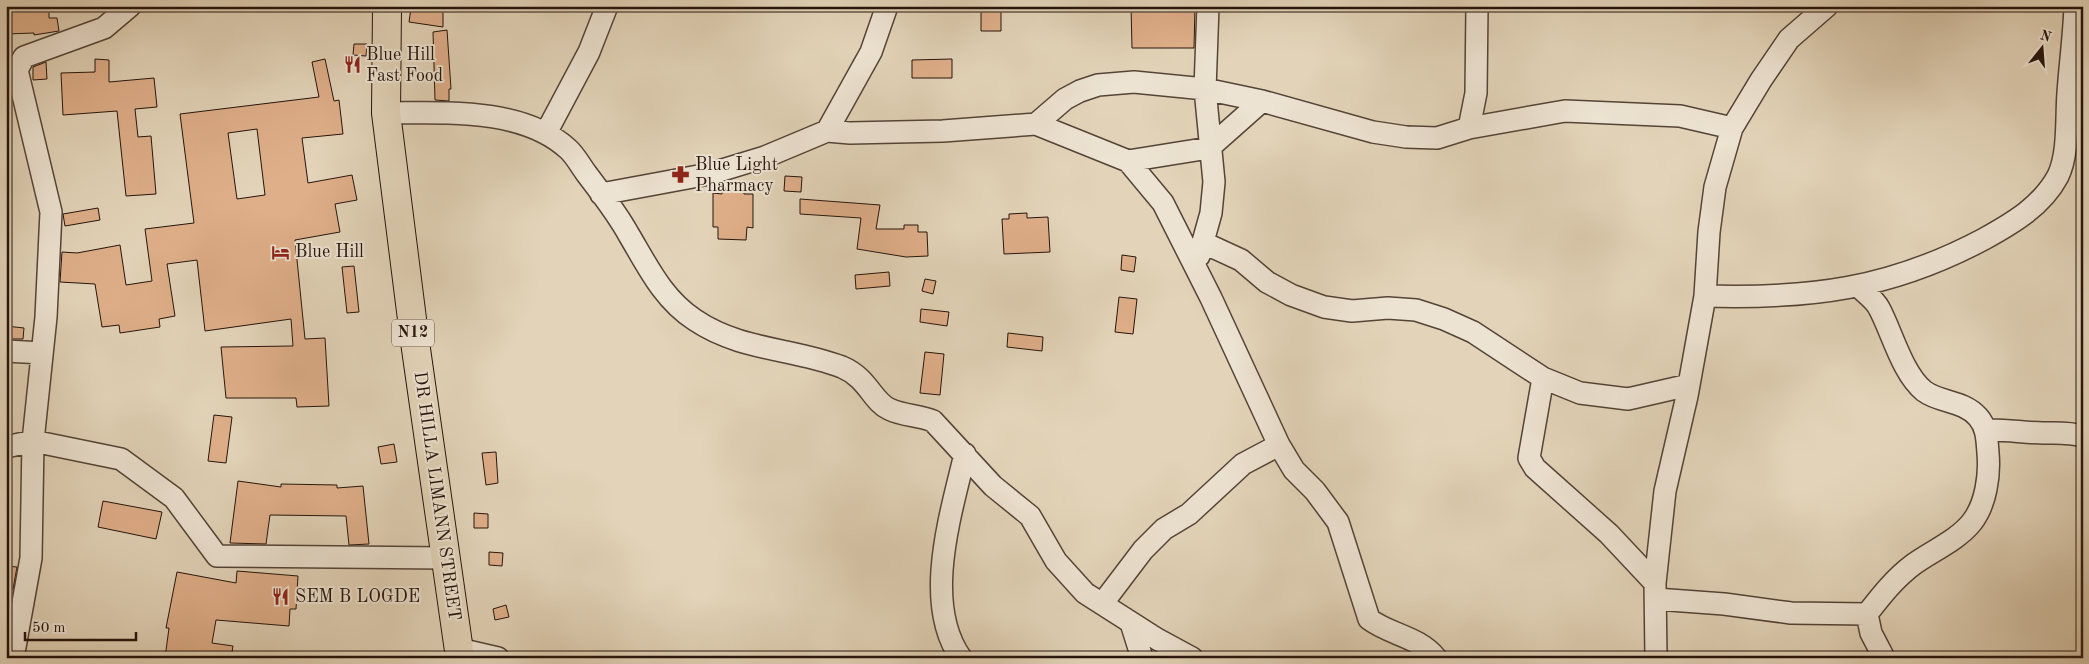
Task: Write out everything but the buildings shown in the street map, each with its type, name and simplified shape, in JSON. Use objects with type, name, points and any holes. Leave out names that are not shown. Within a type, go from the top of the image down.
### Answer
[{"type":"highway","name":"DR HILLA LIMANN STREET","points":[[387,6],[386,114],[414,335],[460,653]]},
{"type":"street","points":[[13,658],[31,558],[33,441],[42,353],[51,212],[17,70],[24,57],[104,28],[130,6]]},
{"type":"street","points":[[546,134],[589,52],[607,6]]},
{"type":"street","points":[[827,131],[872,52],[887,6]]},
{"type":"street","points":[[1196,266],[1211,213],[1214,182],[1214,166],[1209,148],[1205,89],[1208,6]]},
{"type":"street","points":[[1469,128],[1476,93],[1477,6]]},
{"type":"street","points":[[1656,658],[1656,591],[1665,491],[1689,385],[1705,296],[1709,232],[1715,187],[1732,128],[1789,39],[1827,6]]},
{"type":"street","points":[[1705,296],[1761,298],[1826,292],[1880,282],[1954,255],[2018,221],[2042,198],[2058,175],[2075,96],[2075,6]]},
{"type":"street","points":[[1036,124],[1065,99],[1098,85],[1134,82],[1205,89],[1262,101],[1374,132],[1406,137],[1437,138],[1469,128],[1565,111],[1680,116],[1732,128]]},
{"type":"street","points":[[1128,161],[1209,148],[1262,101]]},
{"type":"street","points":[[386,114],[469,113],[512,121],[546,134],[568,149],[602,194],[628,233],[654,278],[673,304],[696,321],[739,342],[825,362],[855,373],[889,409],[923,416],[933,421],[993,486],[1030,516],[1056,561],[1085,593],[1192,658]]},
{"type":"street","points":[[602,194],[709,174],[765,157],[827,131],[850,133],[943,131],[1036,124],[1128,161],[1164,203],[1196,266],[1278,445],[1294,470],[1315,491],[1338,522],[1369,619],[1376,625],[1428,648],[1436,658]]},
{"type":"street","points":[[1204,243],[1241,260],[1267,282],[1291,295],[1324,307],[1352,311],[1388,308],[1416,310],[1444,319],[1473,332],[1543,378],[1580,393],[1628,399],[1689,385]]},
{"type":"street","points":[[1858,286],[1878,306],[1900,355],[1913,378],[1925,391],[1963,405],[1978,417],[1986,430],[1989,466],[1984,498],[1972,522],[1952,539],[1912,565],[1884,592],[1867,614],[1871,633],[1884,658]]},
{"type":"street","points":[[6,350],[42,353]]},
{"type":"street","points":[[1543,378],[1530,458],[1536,468],[1609,534],[1656,591],[1724,604],[1791,613],[1867,614]]},
{"type":"street","points":[[1986,430],[2005,429],[2043,433],[2058,431],[2083,436]]},
{"type":"street","points":[[6,447],[33,441],[121,459],[174,498],[217,556],[446,558]]},
{"type":"street","points":[[1102,604],[1143,550],[1164,529],[1189,514],[1243,464],[1278,445]]},
{"type":"street","points":[[961,658],[952,646],[944,613],[941,584],[949,524],[965,454]]},
{"type":"street","points":[[1132,623],[1142,658]]},
{"type":"street","points":[[460,653],[498,658]]},
{"type":"place","name":"Blue Hill Fast Food","points":[[352,65]]},
{"type":"place","name":"Blue Light Pharmacy","points":[[681,175]]},
{"type":"place","name":"Blue Hill","points":[[281,252]]},
{"type":"place","name":"SEM B LOGDE","points":[[281,597]]}]
